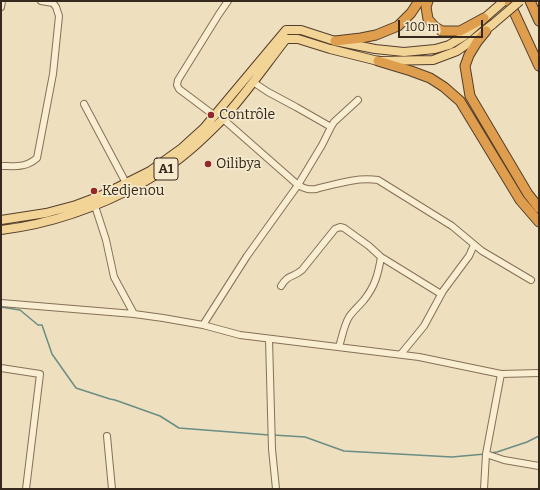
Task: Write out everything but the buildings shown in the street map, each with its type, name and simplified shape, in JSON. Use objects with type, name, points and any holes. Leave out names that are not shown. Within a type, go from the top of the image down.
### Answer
[{"type":"highway","points":[[335,41],[376,35],[398,26],[412,13],[419,1]]},
{"type":"highway","points":[[428,1],[426,7],[428,19],[435,28],[442,31],[460,31],[487,16]]},
{"type":"highway","points":[[509,1],[539,66]]},
{"type":"highway","points":[[530,1],[539,21]]},
{"type":"highway","points":[[486,31],[469,54],[465,66],[470,96],[528,194],[539,208]]},
{"type":"highway","points":[[378,61],[430,78],[444,87],[460,102],[520,200],[539,222]]},
{"type":"main road","name":"A1","points":[[1,220],[46,213],[76,205],[100,196],[150,171],[182,148],[204,128],[219,117],[286,30],[301,30],[335,41],[375,49],[404,52],[435,49],[449,45],[464,36],[504,1]]},
{"type":"main road","name":"A1","points":[[1,230],[48,222],[95,206],[127,192],[171,165],[188,152],[252,82],[286,39],[298,39],[378,61],[433,60],[457,51],[486,31],[520,1]]},
{"type":"street","points":[[1,7],[2,1]]},
{"type":"street","points":[[1,166],[23,166],[32,163],[37,158],[53,74],[59,16],[56,6],[53,3],[41,1]]},
{"type":"street","points":[[228,1],[178,80],[178,89],[219,117],[298,185],[309,190],[353,181],[370,179],[378,180],[452,226],[474,245],[532,280]]},
{"type":"street","points":[[252,82],[331,127]]},
{"type":"street","points":[[203,325],[246,256],[298,185],[334,122],[358,100]]},
{"type":"street","points":[[84,104],[126,183]]},
{"type":"street","points":[[95,206],[106,240],[114,277],[134,314]]},
{"type":"street","points":[[281,286],[288,278],[300,273],[335,229],[340,227],[344,228],[369,246],[381,257],[441,294]]},
{"type":"street","points":[[401,354],[428,320],[441,294],[466,260],[474,245]]},
{"type":"street","points":[[339,346],[350,315],[365,298],[376,282],[381,257]]},
{"type":"street","points":[[1,303],[134,314],[203,325],[240,335],[419,356],[501,374],[539,373]]},
{"type":"street","points":[[269,338],[272,449],[276,489]]},
{"type":"street","points":[[1,368],[40,374],[26,489]]},
{"type":"street","points":[[484,489],[486,454],[501,374]]},
{"type":"street","points":[[107,436],[112,489]]},
{"type":"street","points":[[486,454],[504,460],[539,466]]},
{"type":"waterway","points":[[1,307],[20,310],[38,325],[42,325],[52,354],[76,388],[160,416],[179,428],[269,435]]},
{"type":"waterway","points":[[273,435],[305,437],[344,451],[452,457],[485,454]]},
{"type":"waterway","points":[[490,453],[527,442],[539,436]]},
{"type":"place","name":"Contrôle","points":[[211,115]]},
{"type":"place","name":"Oilibya","points":[[208,164]]},
{"type":"place","name":"Kedjenou","points":[[94,191]]}]
